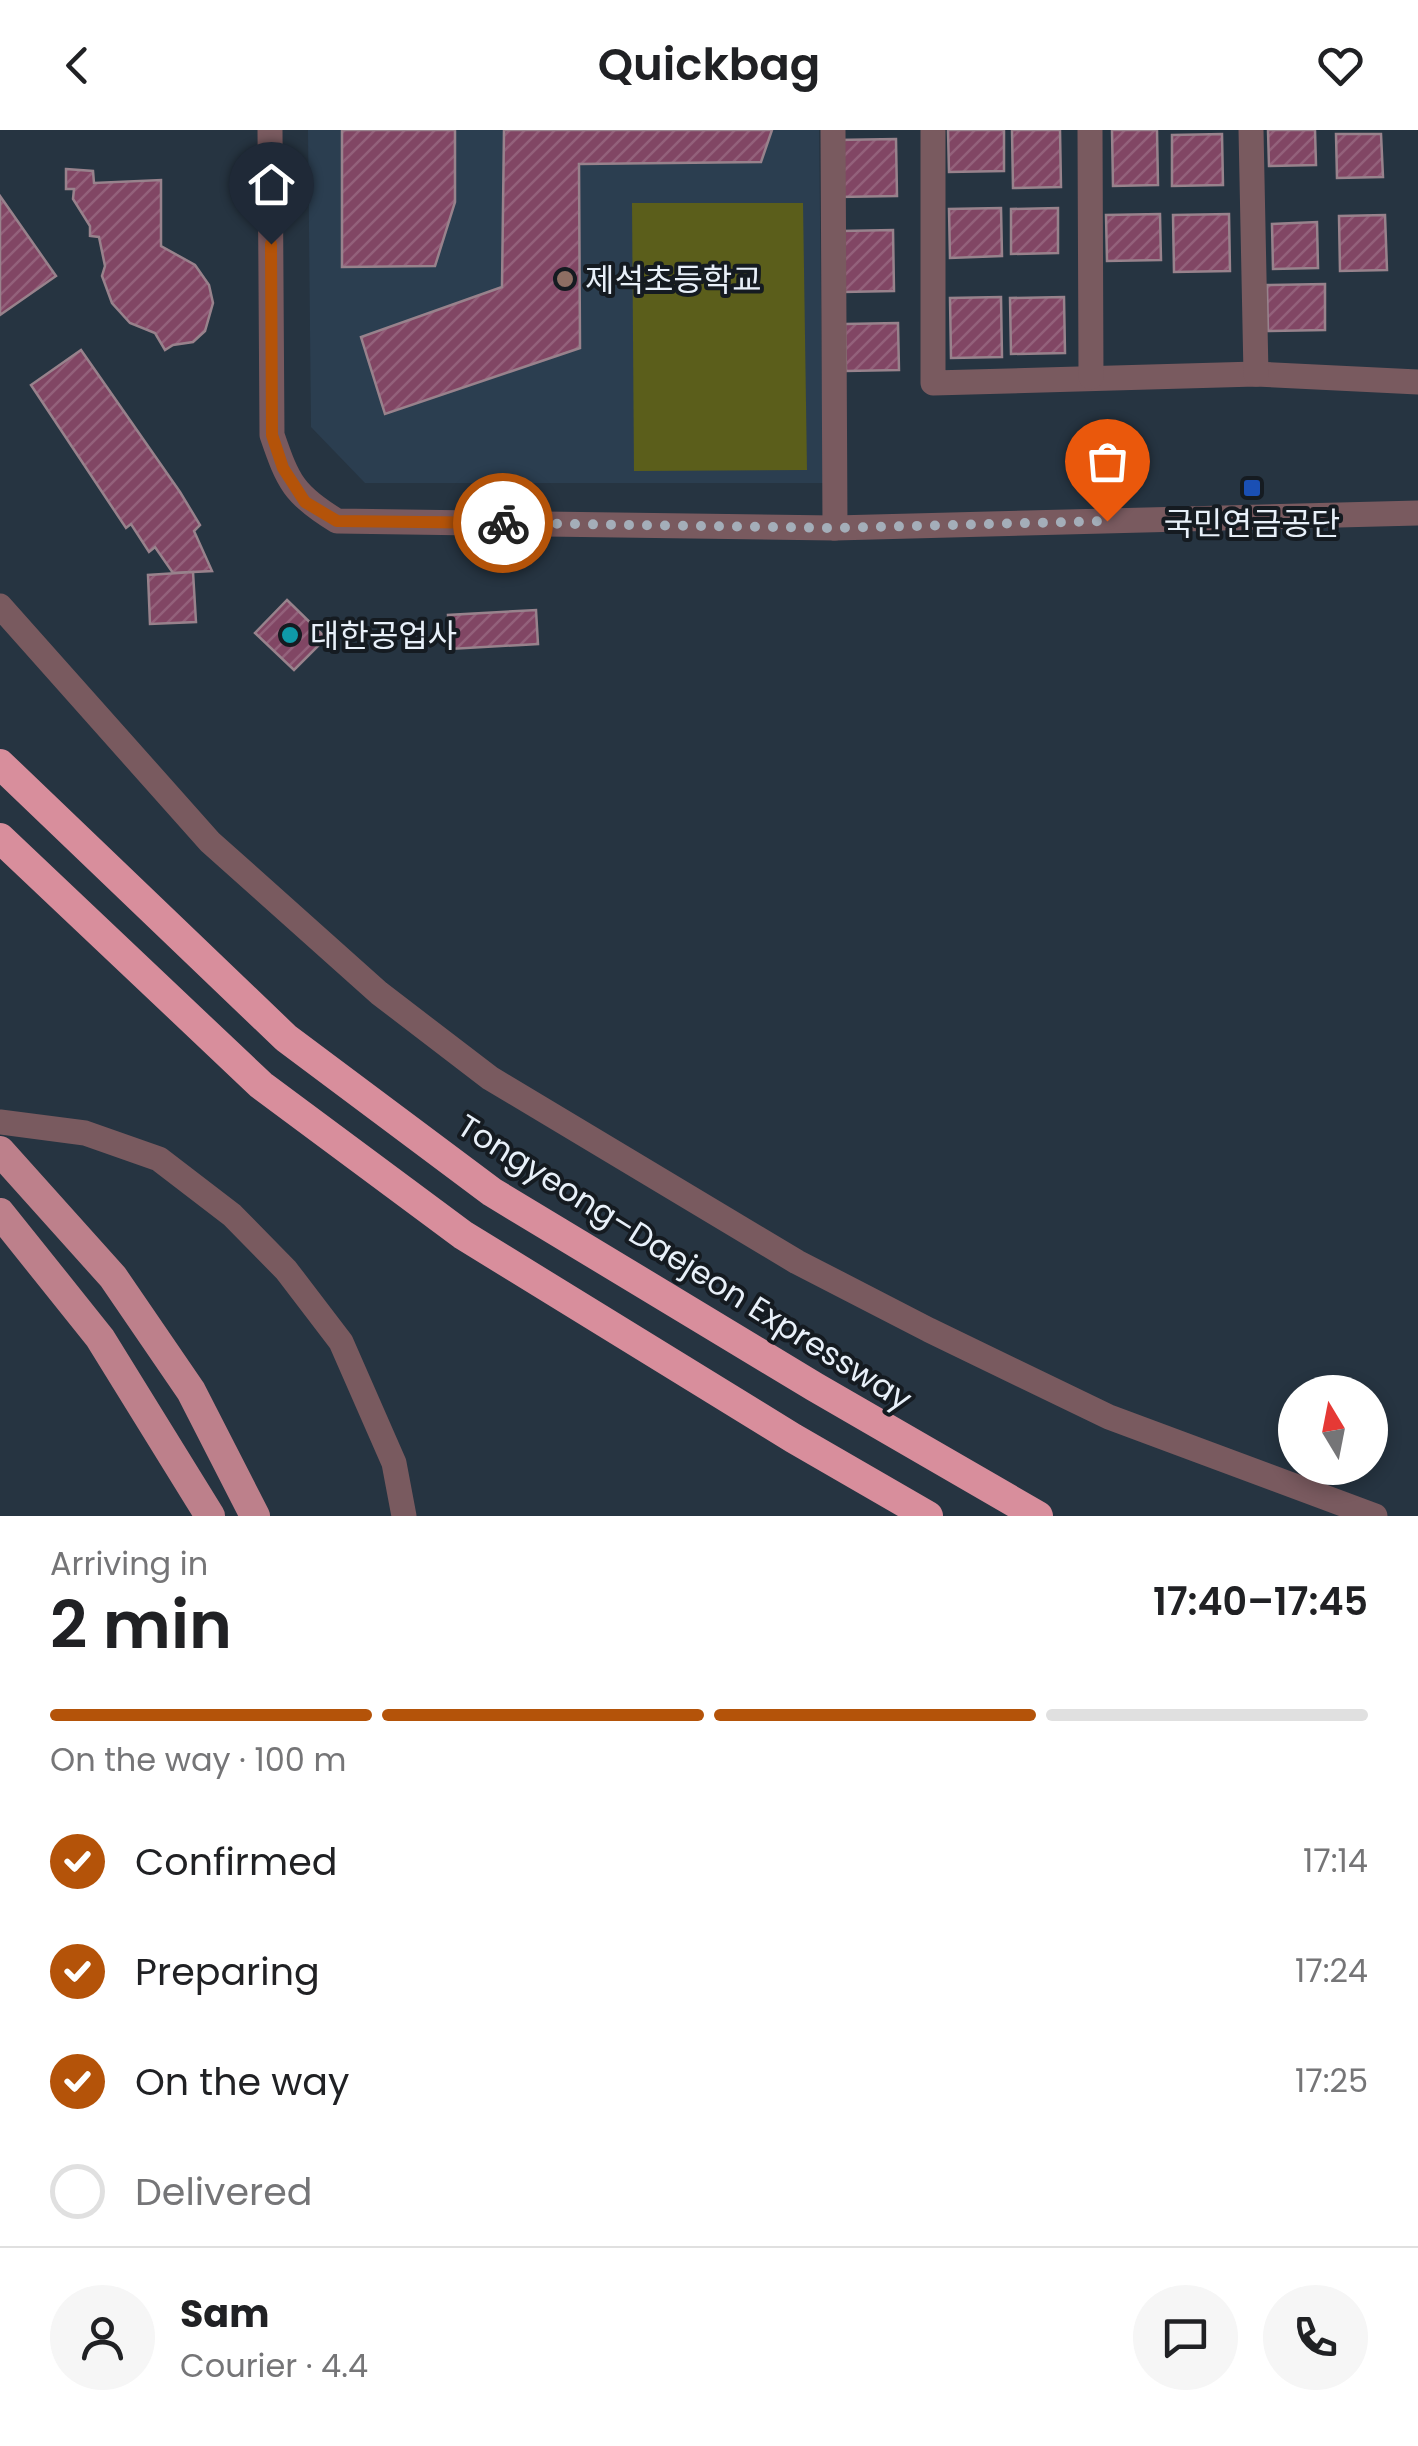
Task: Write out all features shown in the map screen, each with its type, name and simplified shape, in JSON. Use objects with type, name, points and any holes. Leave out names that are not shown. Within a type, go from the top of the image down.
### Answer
[{"type":"highway","name":"Tongyeong–Daejeon Expressway","points":[[0,764],[286,1038],[492,1192],[815,1388],[1038,1516]]},
{"type":"highway","points":[[0,838],[261,1086],[448,1223],[776,1428],[928,1516]]},
{"type":"main road","points":[[0,1151],[113,1277],[191,1391],[255,1516]]},
{"type":"main road","points":[[0,1213],[100,1338],[210,1516]]},
{"type":"street","points":[[270,130],[272,435],[283,468],[305,502],[337,521],[835,528],[1418,513]]},
{"type":"street","points":[[833,130],[835,528]]},
{"type":"street","points":[[933,130],[934,383],[1256,374],[1418,382]]},
{"type":"street","points":[[1090,130],[1091,377]]},
{"type":"street","points":[[1252,130],[1256,374]]},
{"type":"street","points":[[0,606],[210,842],[379,993],[490,1078],[797,1262],[930,1330],[1109,1416],[1375,1516]]},
{"type":"street","points":[[0,1122],[85,1132],[159,1159],[232,1215],[286,1270],[341,1342],[394,1463],[404,1516]]},
{"type":"shaded area","name":"제석초등학교","points":[[308,130],[819,130],[823,483],[365,483],[311,427]]},
{"type":"shaded area","points":[[632,203],[803,203],[807,470],[634,471]]},
{"type":"building","points":[[342,130],[455,130],[455,202],[435,266],[342,267]]},
{"type":"building","name":"제석초등학교","points":[[504,130],[772,130],[761,162],[579,164],[580,348],[385,414],[361,337],[502,287]]},
{"type":"building","points":[[948,130],[1004,130],[1004,171],[949,172]]},
{"type":"building","points":[[1012,130],[1060,130],[1061,187],[1013,188]]},
{"type":"building","points":[[1112,130],[1157,130],[1158,185],[1113,186]]},
{"type":"building","points":[[1268,130],[1315,130],[1316,165],[1269,166]]},
{"type":"building","points":[[1222,134],[1223,185],[1172,186],[1172,135]]},
{"type":"building","points":[[1336,134],[1381,134],[1383,177],[1337,178]]},
{"type":"building","points":[[896,139],[897,196],[838,197],[836,140]]},
{"type":"building","points":[[66,169],[93,171],[94,183],[161,180],[161,246],[195,265],[209,285],[213,303],[205,331],[193,342],[165,350],[155,333],[130,323],[112,303],[102,276],[105,266],[99,237],[90,236],[90,226],[73,199],[74,189],[66,189]]},
{"type":"building","points":[[0,196],[56,276],[0,315]]},
{"type":"building","points":[[1001,208],[1002,256],[950,258],[949,209]]},
{"type":"building","points":[[1058,208],[1058,253],[1011,254],[1011,209]]},
{"type":"building","points":[[1160,214],[1161,260],[1107,261],[1106,215]]},
{"type":"building","points":[[1229,214],[1230,271],[1174,272],[1173,215]]},
{"type":"building","points":[[1385,215],[1387,270],[1340,271],[1339,216]]},
{"type":"building","points":[[1317,222],[1318,268],[1273,269],[1272,224]]},
{"type":"building","points":[[893,230],[894,291],[843,292],[842,231]]},
{"type":"building","points":[[1325,284],[1325,330],[1268,331],[1267,285]]},
{"type":"building","points":[[1001,297],[1002,357],[951,358],[950,298]]},
{"type":"building","points":[[1064,297],[1065,353],[1011,354],[1010,298]]},
{"type":"building","points":[[898,323],[899,370],[846,371],[845,324]]},
{"type":"building","points":[[81,350],[200,525],[194,531],[212,571],[173,573],[155,547],[149,552],[131,524],[126,528],[31,385]]},
{"type":"building","points":[[193,572],[196,622],[150,624],[148,575]]},
{"type":"building","name":"대한공업사","points":[[287,600],[326,638],[294,670],[255,633]]},
{"type":"building","points":[[536,610],[538,644],[450,649],[448,615]]},
{"type":"way so far","points":[[503,523],[835,528],[1107,521]]},
{"type":"place","name":"제석초등학교","points":[[565,279]]},
{"type":"place","name":"국민연금공단","points":[[1252,488]]},
{"type":"place","name":"대한공업사","points":[[290,635]]},
{"type":"route","points":[[271,244],[272,435],[283,468],[305,502],[337,521],[503,523]]}]
